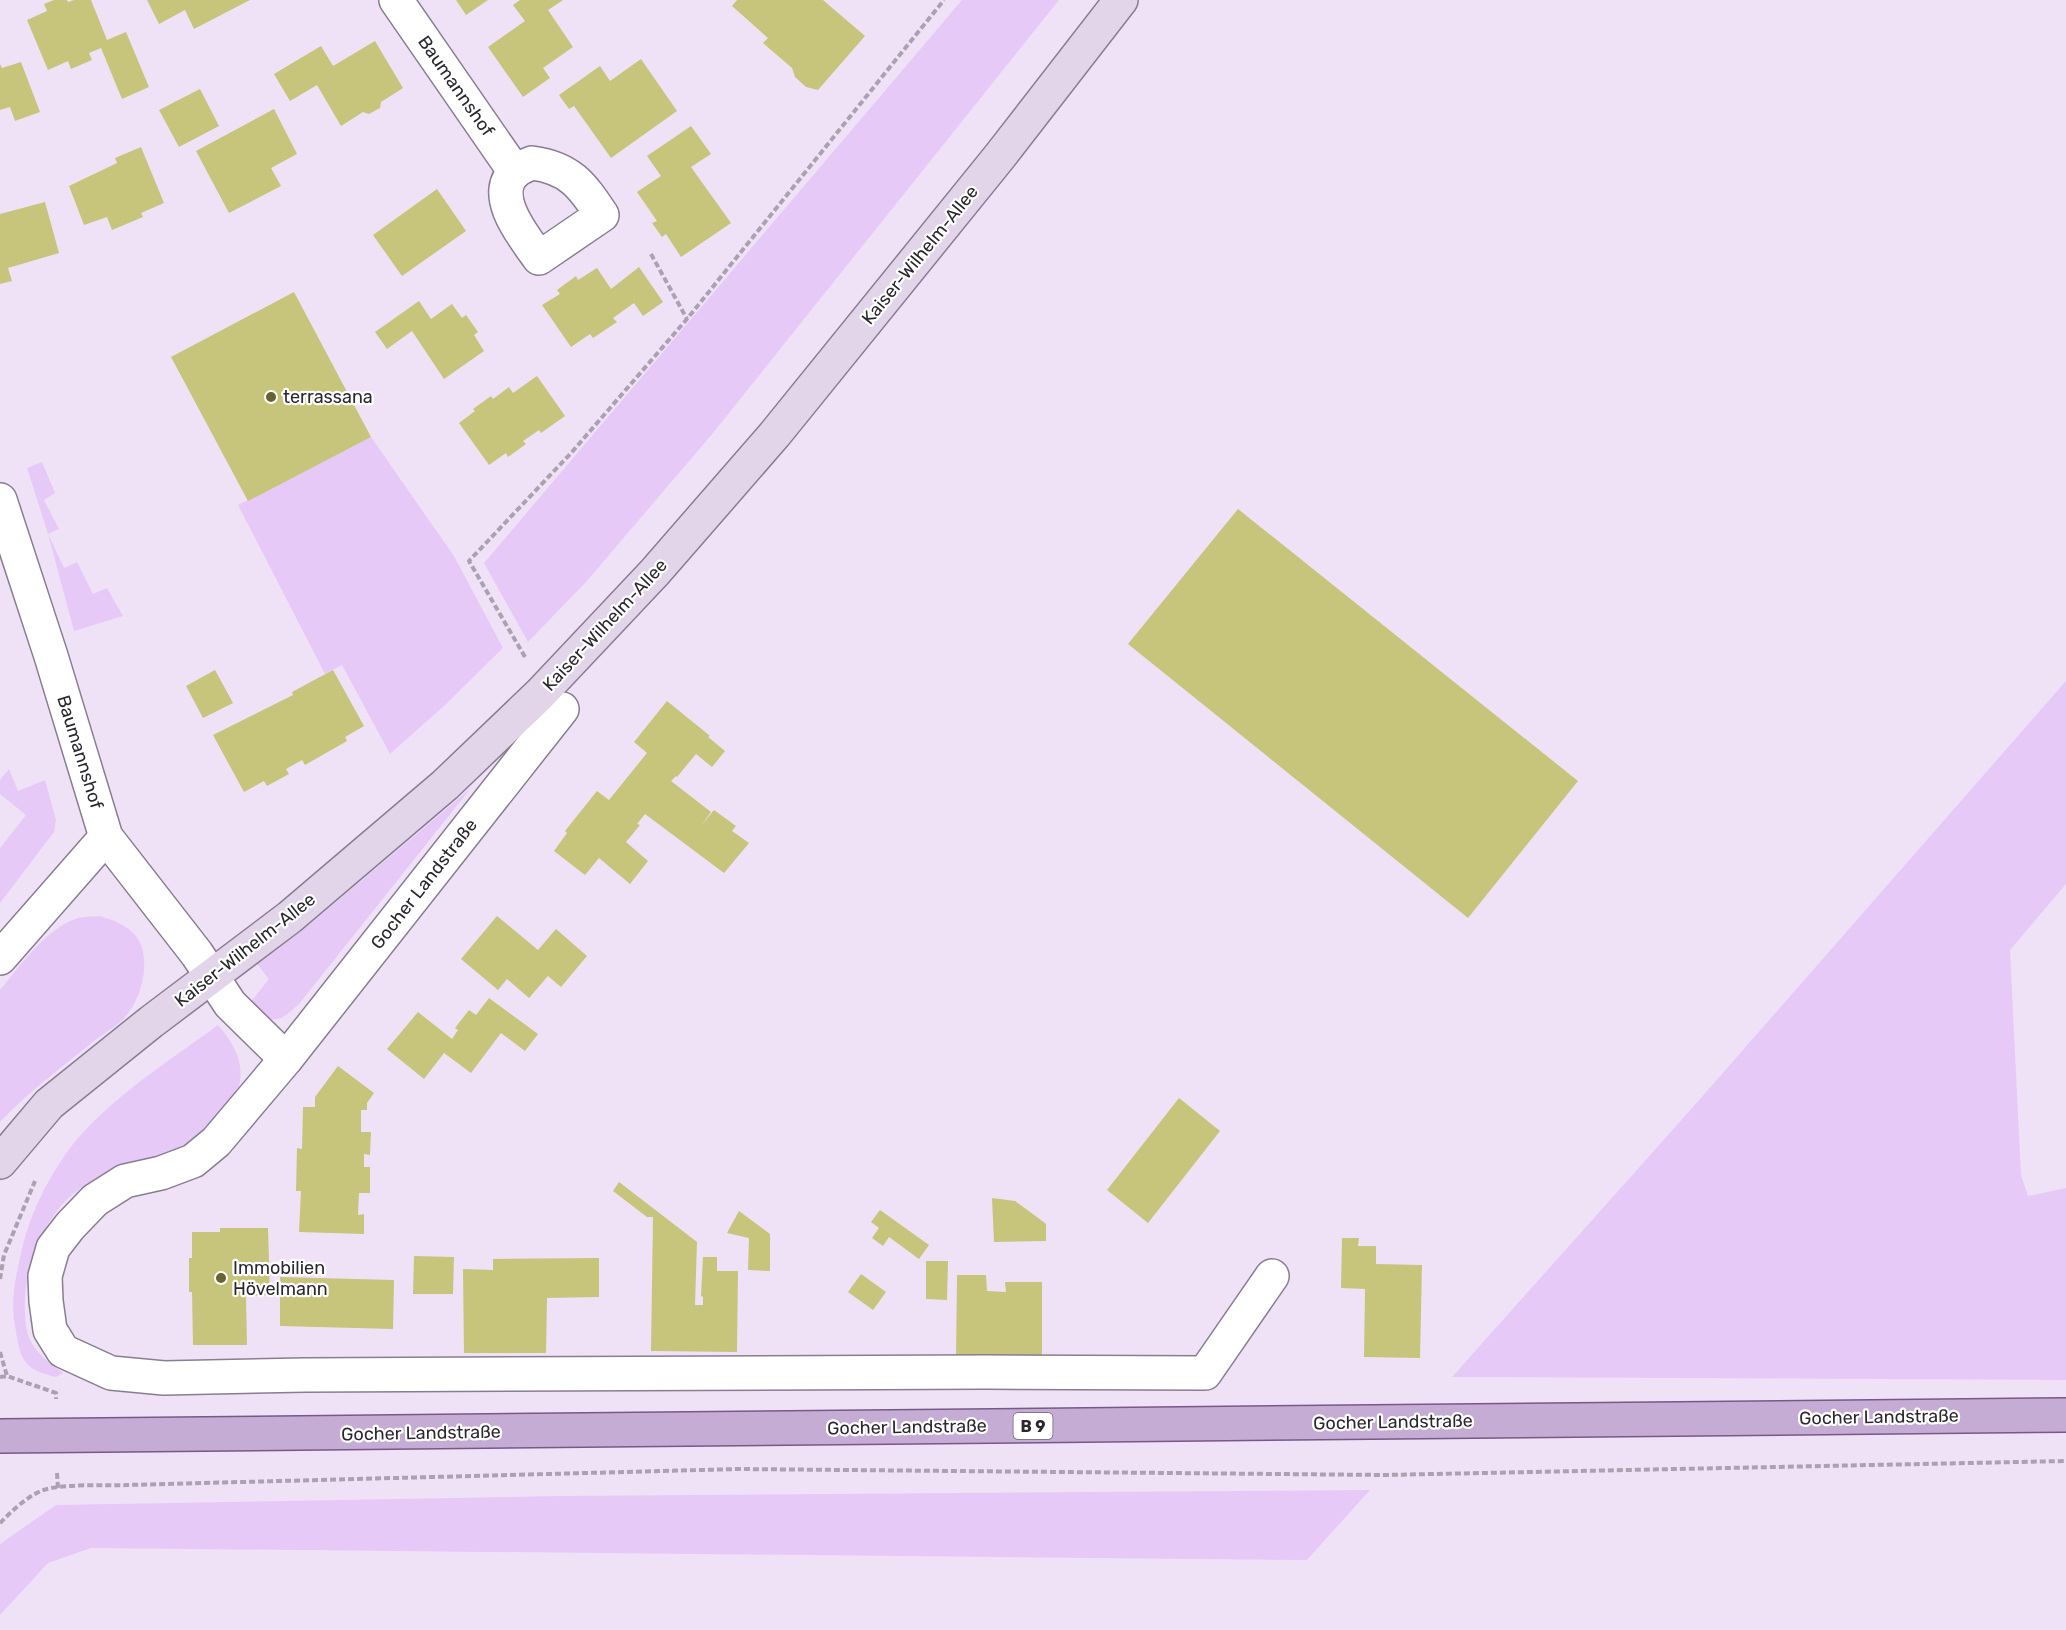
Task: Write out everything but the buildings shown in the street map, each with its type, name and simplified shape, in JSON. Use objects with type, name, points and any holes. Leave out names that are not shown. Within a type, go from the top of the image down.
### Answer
[{"type":"main road","name":"Gocher Landstraße","points":[[0,1436],[2066,1415]]},
{"type":"street","name":"Baumannshof","points":[[396,0],[515,172]]},
{"type":"street","name":"Kaiser-Wilhelm-Allee","points":[[0,1162],[49,1104],[98,1063],[290,917],[445,785],[540,694],[648,580],[775,434],[1000,156],[1121,0]]},
{"type":"street","name":"Baumannshof","points":[[0,500],[51,656],[106,837],[198,954],[212,976]]},
{"type":"street","name":"Gocher Landstraße","points":[[562,709],[286,1059],[216,1142],[193,1161],[161,1173],[125,1181],[95,1200],[70,1226],[53,1248],[45,1276],[50,1330],[63,1351],[111,1373],[164,1378],[305,1375],[1205,1373],[1272,1276]]},
{"type":"street","points":[[0,958],[106,837]]},
{"type":"street","points":[[212,976],[230,1004],[286,1059]]},
{"type":"path","points":[[526,658],[469,561],[572,452],[687,319],[944,0]]},
{"type":"path","points":[[651,254],[687,319]]},
{"type":"path","points":[[518,666],[533,650]]},
{"type":"path","points":[[0,1377],[7,1376]]},
{"type":"path","points":[[0,1523],[23,1501],[43,1490],[127,1485],[739,1469],[1385,1475],[2066,1461]]},
{"type":"shaded area","points":[[962,0],[1059,0],[713,433],[586,582],[528,642],[484,563]]},
{"type":"shaded area","points":[[371,437],[454,556],[503,648],[445,705],[390,754],[342,665],[325,674],[238,505]]},
{"type":"shaded area","points":[[42,462],[55,493],[44,500],[59,529],[48,534],[27,468]]},
{"type":"shaded area","points":[[48,534],[64,568],[77,562],[93,594],[107,588],[123,616],[74,631]]},
{"type":"shaded area","points":[[2066,681],[2066,884],[2010,950],[2021,1175],[2028,1196],[2066,1188],[2066,1380],[1452,1377],[1693,1107]]},
{"type":"shaded area","points":[[9,769],[18,791],[45,780],[56,820],[54,832],[0,903],[0,848],[26,815],[0,794],[0,780]]},
{"type":"shaded area","points":[[471,788],[299,1004],[285,1016],[274,1019],[249,1004],[269,979],[257,964],[309,925]]},
{"type":"shaded area","points":[[99,916],[127,928],[140,943],[144,974],[134,1004],[117,1024],[22,1100],[0,1122],[0,990],[43,940],[53,932],[78,918]]},
{"type":"shaded area","points":[[218,1025],[237,1053],[240,1067],[237,1093],[230,1106],[206,1130],[184,1146],[112,1172],[85,1186],[63,1204],[46,1228],[34,1255],[27,1284],[26,1323],[36,1349],[63,1373],[56,1377],[36,1370],[29,1366],[21,1355],[13,1297],[22,1249],[41,1197],[59,1163],[95,1120],[155,1070]]},
{"type":"shaded area","points":[[1370,1490],[1307,1560],[91,1548],[48,1563],[0,1615],[0,1544],[56,1505],[559,1496]]},
{"type":"place","name":"terrassana","points":[[271,397]]},
{"type":"place","name":"Immobilien Hövelmann","points":[[221,1278]]}]
